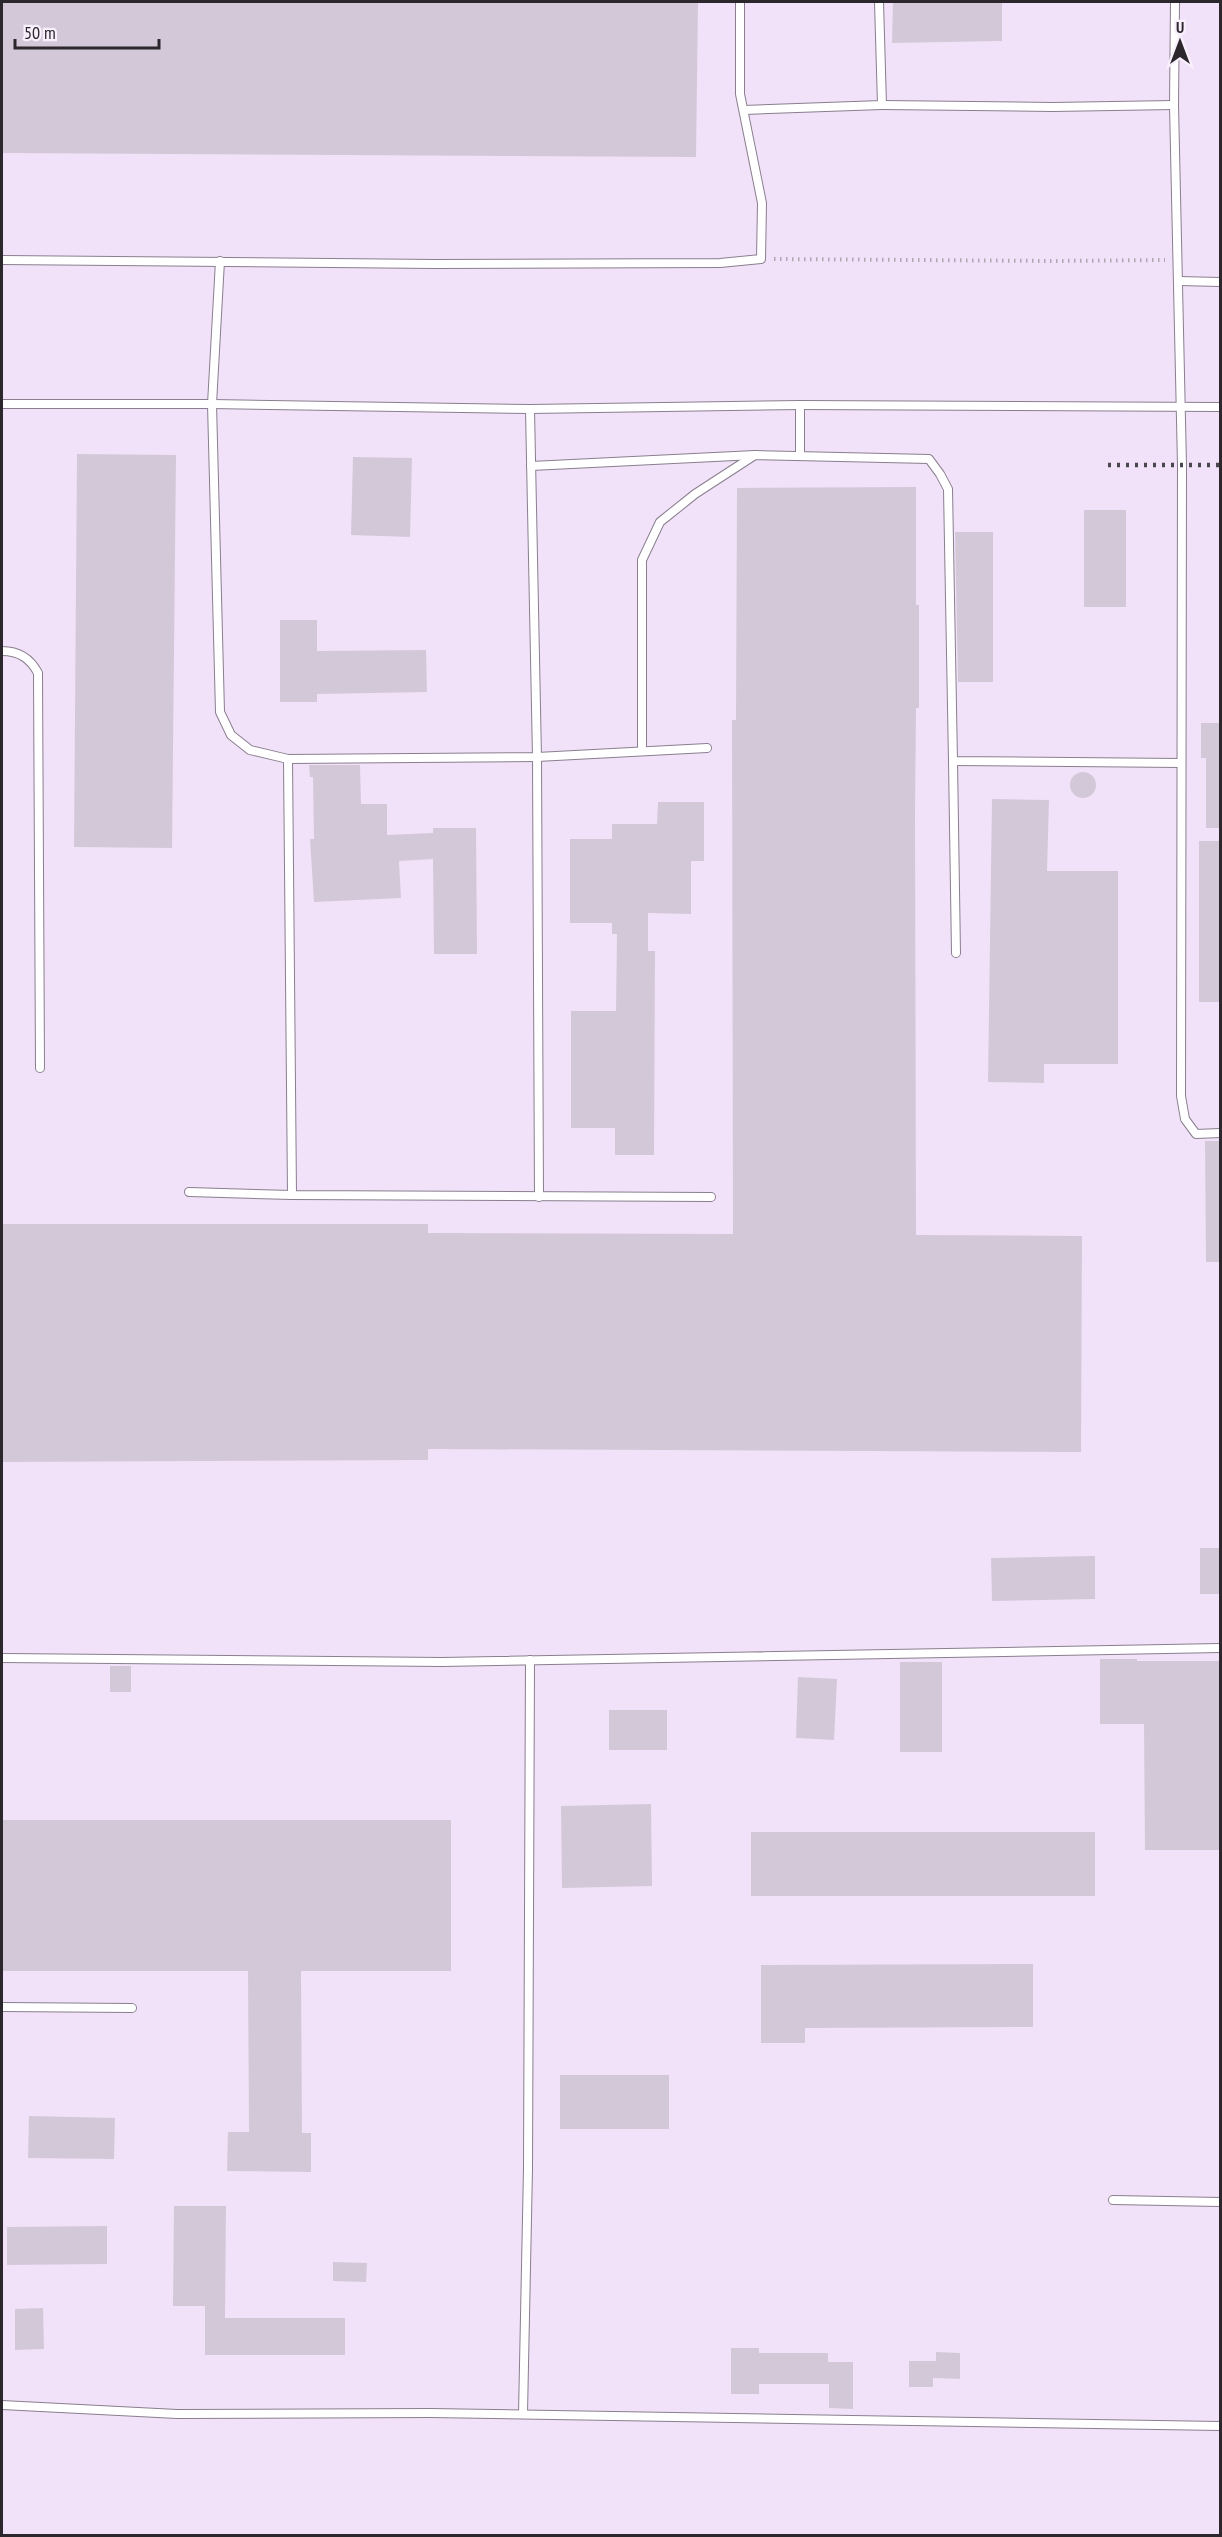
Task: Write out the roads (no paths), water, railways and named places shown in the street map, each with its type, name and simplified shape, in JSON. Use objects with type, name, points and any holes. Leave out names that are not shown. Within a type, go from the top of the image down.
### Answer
[{"type":"lane","points":[[2,260],[435,264],[720,263],[761,259],[762,203],[740,94],[740,2]]},
{"type":"lane","points":[[879,2],[882,105]]},
{"type":"lane","points":[[1175,2],[1174,105],[1180,310],[1182,1096],[1185,1119],[1196,1134],[1221,1133]]},
{"type":"lane","points":[[744,110],[882,105],[1052,107],[1174,105]]},
{"type":"lane","points":[[220,261],[212,404],[220,712],[231,735],[250,750],[288,759],[537,756],[708,748]]},
{"type":"lane","points":[[1179,285],[1221,282]]},
{"type":"lane","points":[[2,404],[212,404],[530,409],[800,405],[1221,407]]},
{"type":"lane","points":[[800,405],[800,454]]},
{"type":"lane","points":[[530,409],[537,756],[538,1197]]},
{"type":"lane","points":[[531,466],[800,454],[929,459],[948,489],[956,953]]},
{"type":"lane","points":[[642,750],[642,560],[660,522],[695,494],[755,455]]},
{"type":"lane","points":[[2,651],[12,651],[24,656],[32,662],[38,673],[40,1068]]},
{"type":"lane","points":[[288,759],[292,1195]]},
{"type":"lane","points":[[953,761],[1182,763]]},
{"type":"lane","points":[[189,1192],[292,1195],[711,1197]]},
{"type":"lane","points":[[2,1658],[442,1662],[1221,1648]]},
{"type":"lane","points":[[523,2414],[529,2145],[530,1660]]},
{"type":"lane","points":[[2,2007],[132,2008]]},
{"type":"lane","points":[[1113,2200],[1221,2202]]},
{"type":"lane","points":[[2,2406],[177,2414],[523,2414],[1221,2426]]},
{"type":"railway","points":[[1108,465],[1220,465]]}]
